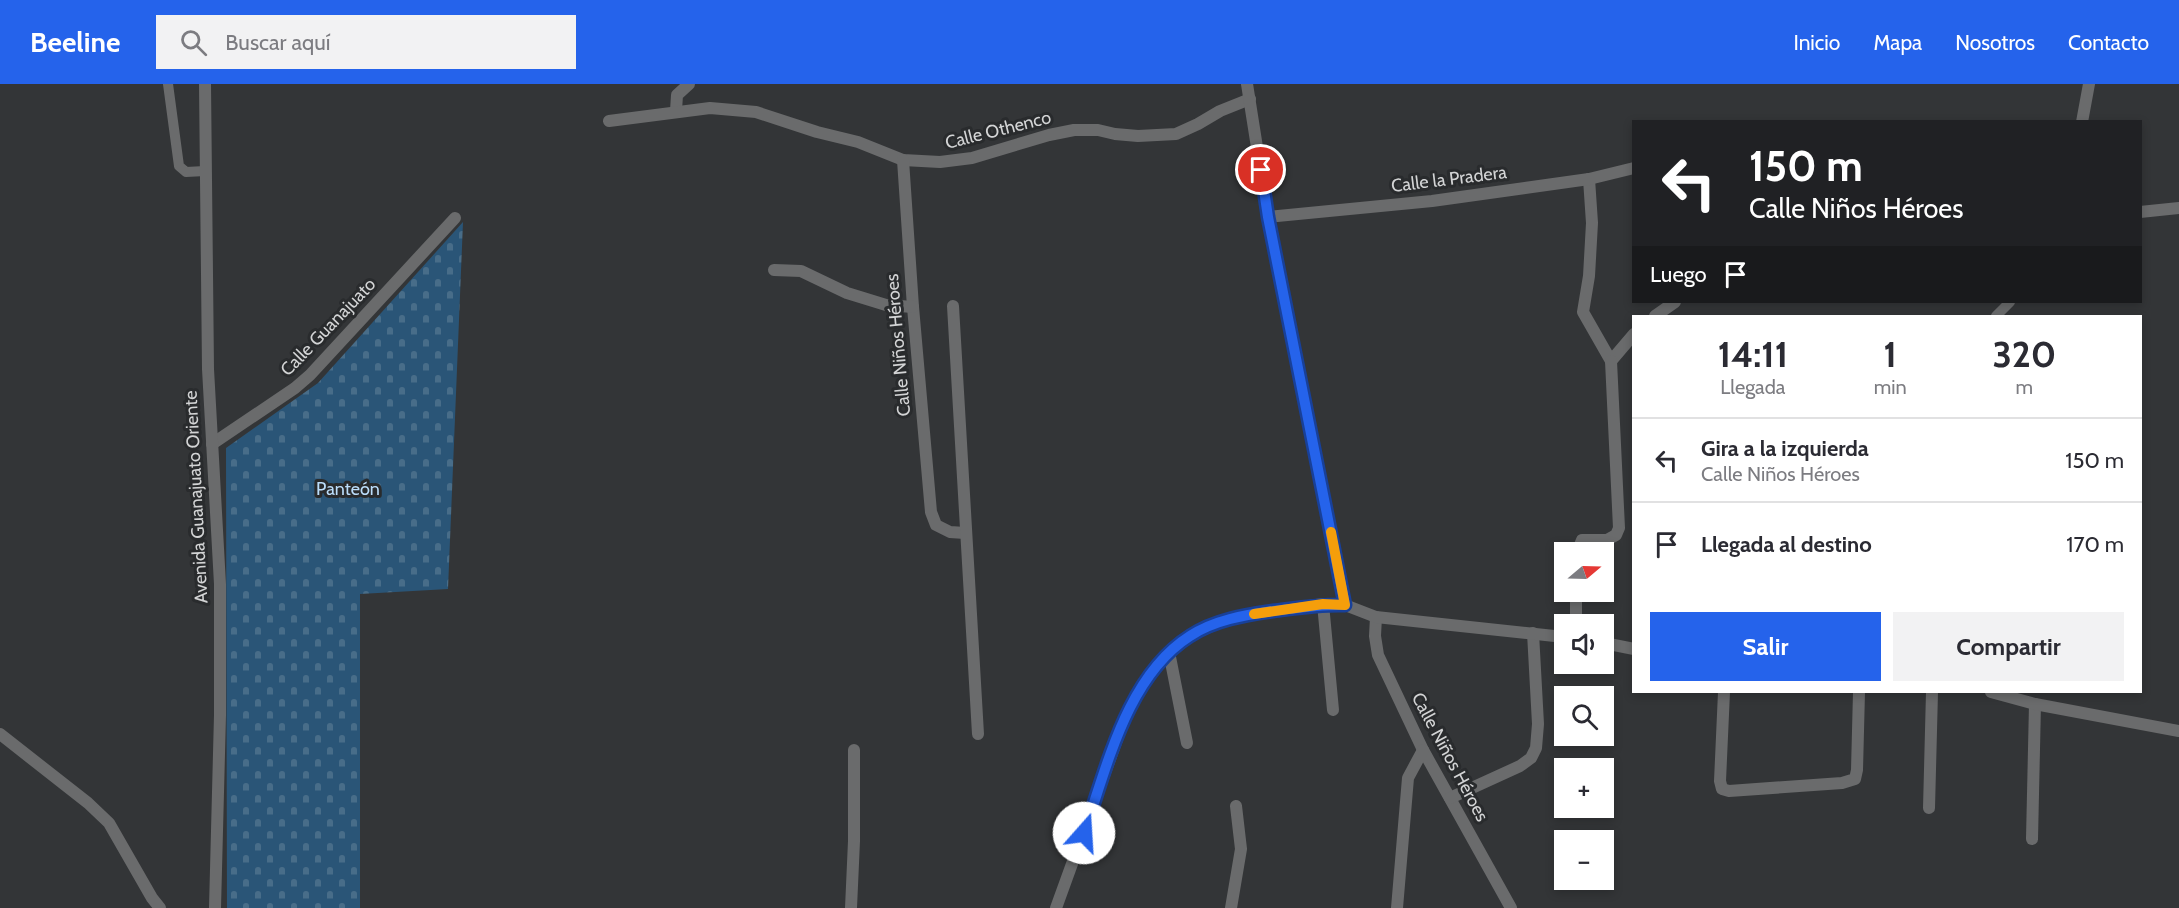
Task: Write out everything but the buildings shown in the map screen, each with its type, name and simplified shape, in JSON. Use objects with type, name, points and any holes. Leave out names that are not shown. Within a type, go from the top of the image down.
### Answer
[{"type":"street","name":"Avenida Guanajuato Oriente","points":[[205,84],[208,369],[220,584],[220,715],[215,908]]},
{"type":"street","points":[[676,111],[677,95],[689,84]]},
{"type":"street","points":[[1247,84],[1268,217],[1345,605]]},
{"type":"street","points":[[2082,120],[2089,84]]},
{"type":"street","name":"Calle Othenco","points":[[609,121],[710,108],[756,112],[817,132],[858,142],[903,160],[940,162],[972,158],[1074,130],[1098,130],[1138,136],[1176,134],[1220,111],[1250,99]]},
{"type":"street","name":"Calle Niños Héroes","points":[[903,160],[931,512],[936,525],[950,531],[965,533]]},
{"type":"street","name":"Calle la Pradera","points":[[1268,217],[1432,201],[1589,179],[1632,168]]},
{"type":"street","points":[[1581,542],[1582,540],[1607,540],[1616,535],[1619,528],[1611,361],[1583,312],[1589,276],[1592,223],[1589,179]]},
{"type":"street","points":[[2142,212],[2179,208]]},
{"type":"street","name":"Calle Guanajuato","points":[[212,444],[295,388],[310,375],[455,218]]},
{"type":"street","points":[[774,270],[801,271],[847,293],[886,304],[913,307]]},
{"type":"street","points":[[1656,315],[1674,303]]},
{"type":"street","points":[[953,306],[978,734]]},
{"type":"street","points":[[1611,361],[1632,336]]},
{"type":"street","points":[[1323,604],[1333,711]]},
{"type":"street","points":[[1056,908],[1127,712],[1148,676],[1169,652],[1191,635],[1223,621],[1323,604],[1345,605],[1376,617],[1554,636]]},
{"type":"street","name":"Calle Niños Héroes","points":[[1376,617],[1375,636],[1378,655],[1423,750],[1511,908]]},
{"type":"street","points":[[1450,798],[1520,766],[1531,758],[1536,748],[1538,724],[1533,633]]},
{"type":"street","points":[[1614,646],[1632,649]]},
{"type":"street","points":[[1169,652],[1187,743]]},
{"type":"street","points":[[1724,693],[1720,781],[1722,789],[1729,791],[1842,783],[1854,779],[1857,776],[1859,693]]},
{"type":"street","points":[[1929,808],[1932,693]]},
{"type":"street","points":[[1994,693],[2035,704],[2179,731]]},
{"type":"street","points":[[2032,839],[2035,704]]},
{"type":"street","points":[[0,734],[88,803],[108,823],[160,908]]},
{"type":"street","points":[[851,908],[854,750]]},
{"type":"street","points":[[1397,908],[1408,778],[1423,750]]},
{"type":"street","points":[[1231,908],[1241,849],[1236,806]]},
{"type":"lane","points":[[168,84],[179,166],[186,172],[205,171]]},
{"type":"lane","points":[[1997,315],[2009,303]]},
{"type":"green space","name":"Panteón","points":[[463,222],[448,589],[360,594],[360,908],[227,908],[226,448],[318,383]]},
{"type":"slow traffic","points":[[1254,614],[1323,604],[1345,605],[1331,532]]},
{"type":"route","points":[[1084,833],[1127,712],[1148,676],[1169,652],[1191,635],[1223,621],[1323,604],[1345,605],[1268,217],[1261,170]]}]
